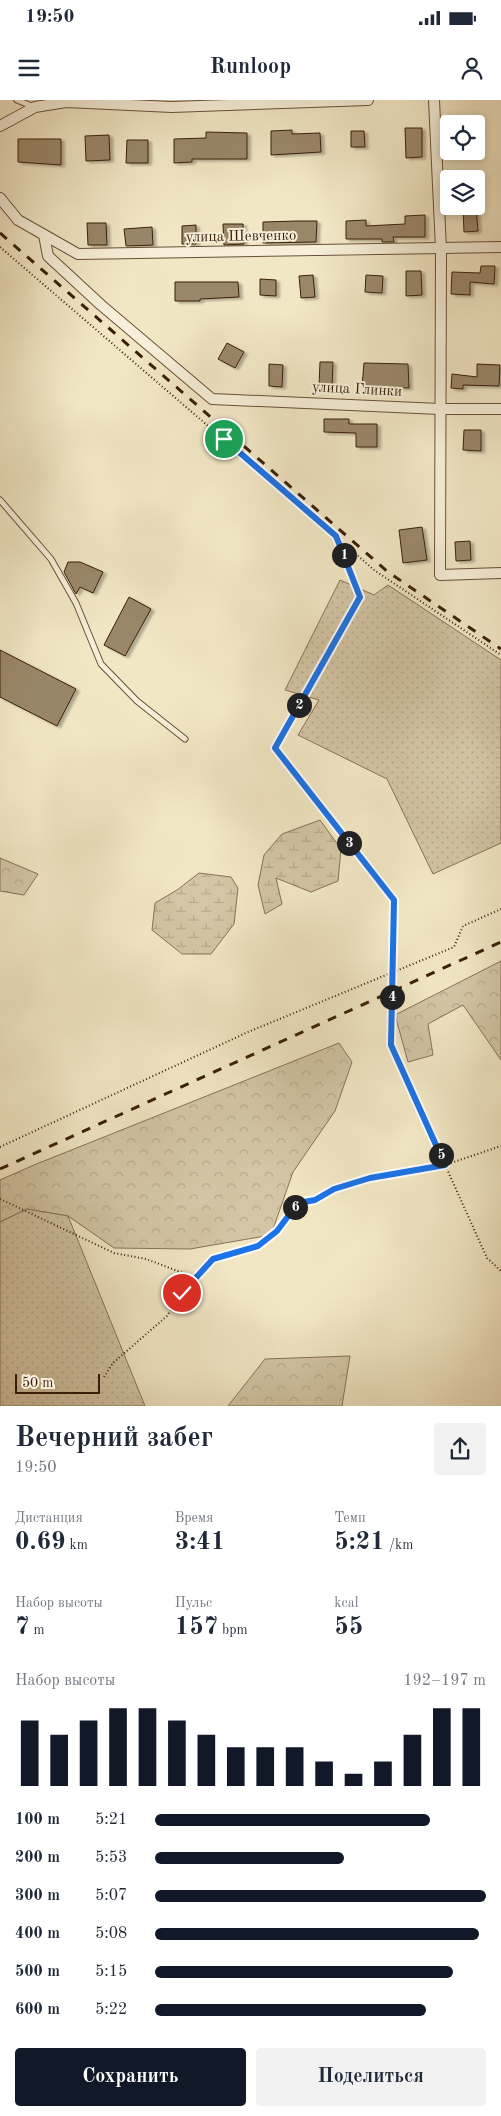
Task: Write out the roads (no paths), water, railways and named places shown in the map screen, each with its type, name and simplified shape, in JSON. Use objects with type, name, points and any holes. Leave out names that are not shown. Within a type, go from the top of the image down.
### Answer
[{"type":"street","points":[[0,126],[35,107],[66,102],[172,107],[368,100]]},
{"type":"street","points":[[434,100],[441,249],[440,575],[501,573]]},
{"type":"street","name":"улица Шевченко","points":[[0,198],[18,220],[78,254],[501,247]]},
{"type":"street","name":"улица Глинки","points":[[44,235],[48,256],[101,305],[212,399],[440,409],[501,409]]},
{"type":"lane","points":[[17,100],[35,107]]},
{"type":"lane","points":[[0,500],[51,559],[76,603],[101,664],[137,701],[185,739]]},
{"type":"railway","points":[[0,233],[388,572],[501,649]]},
{"type":"railway","points":[[0,1169],[501,942]]}]
